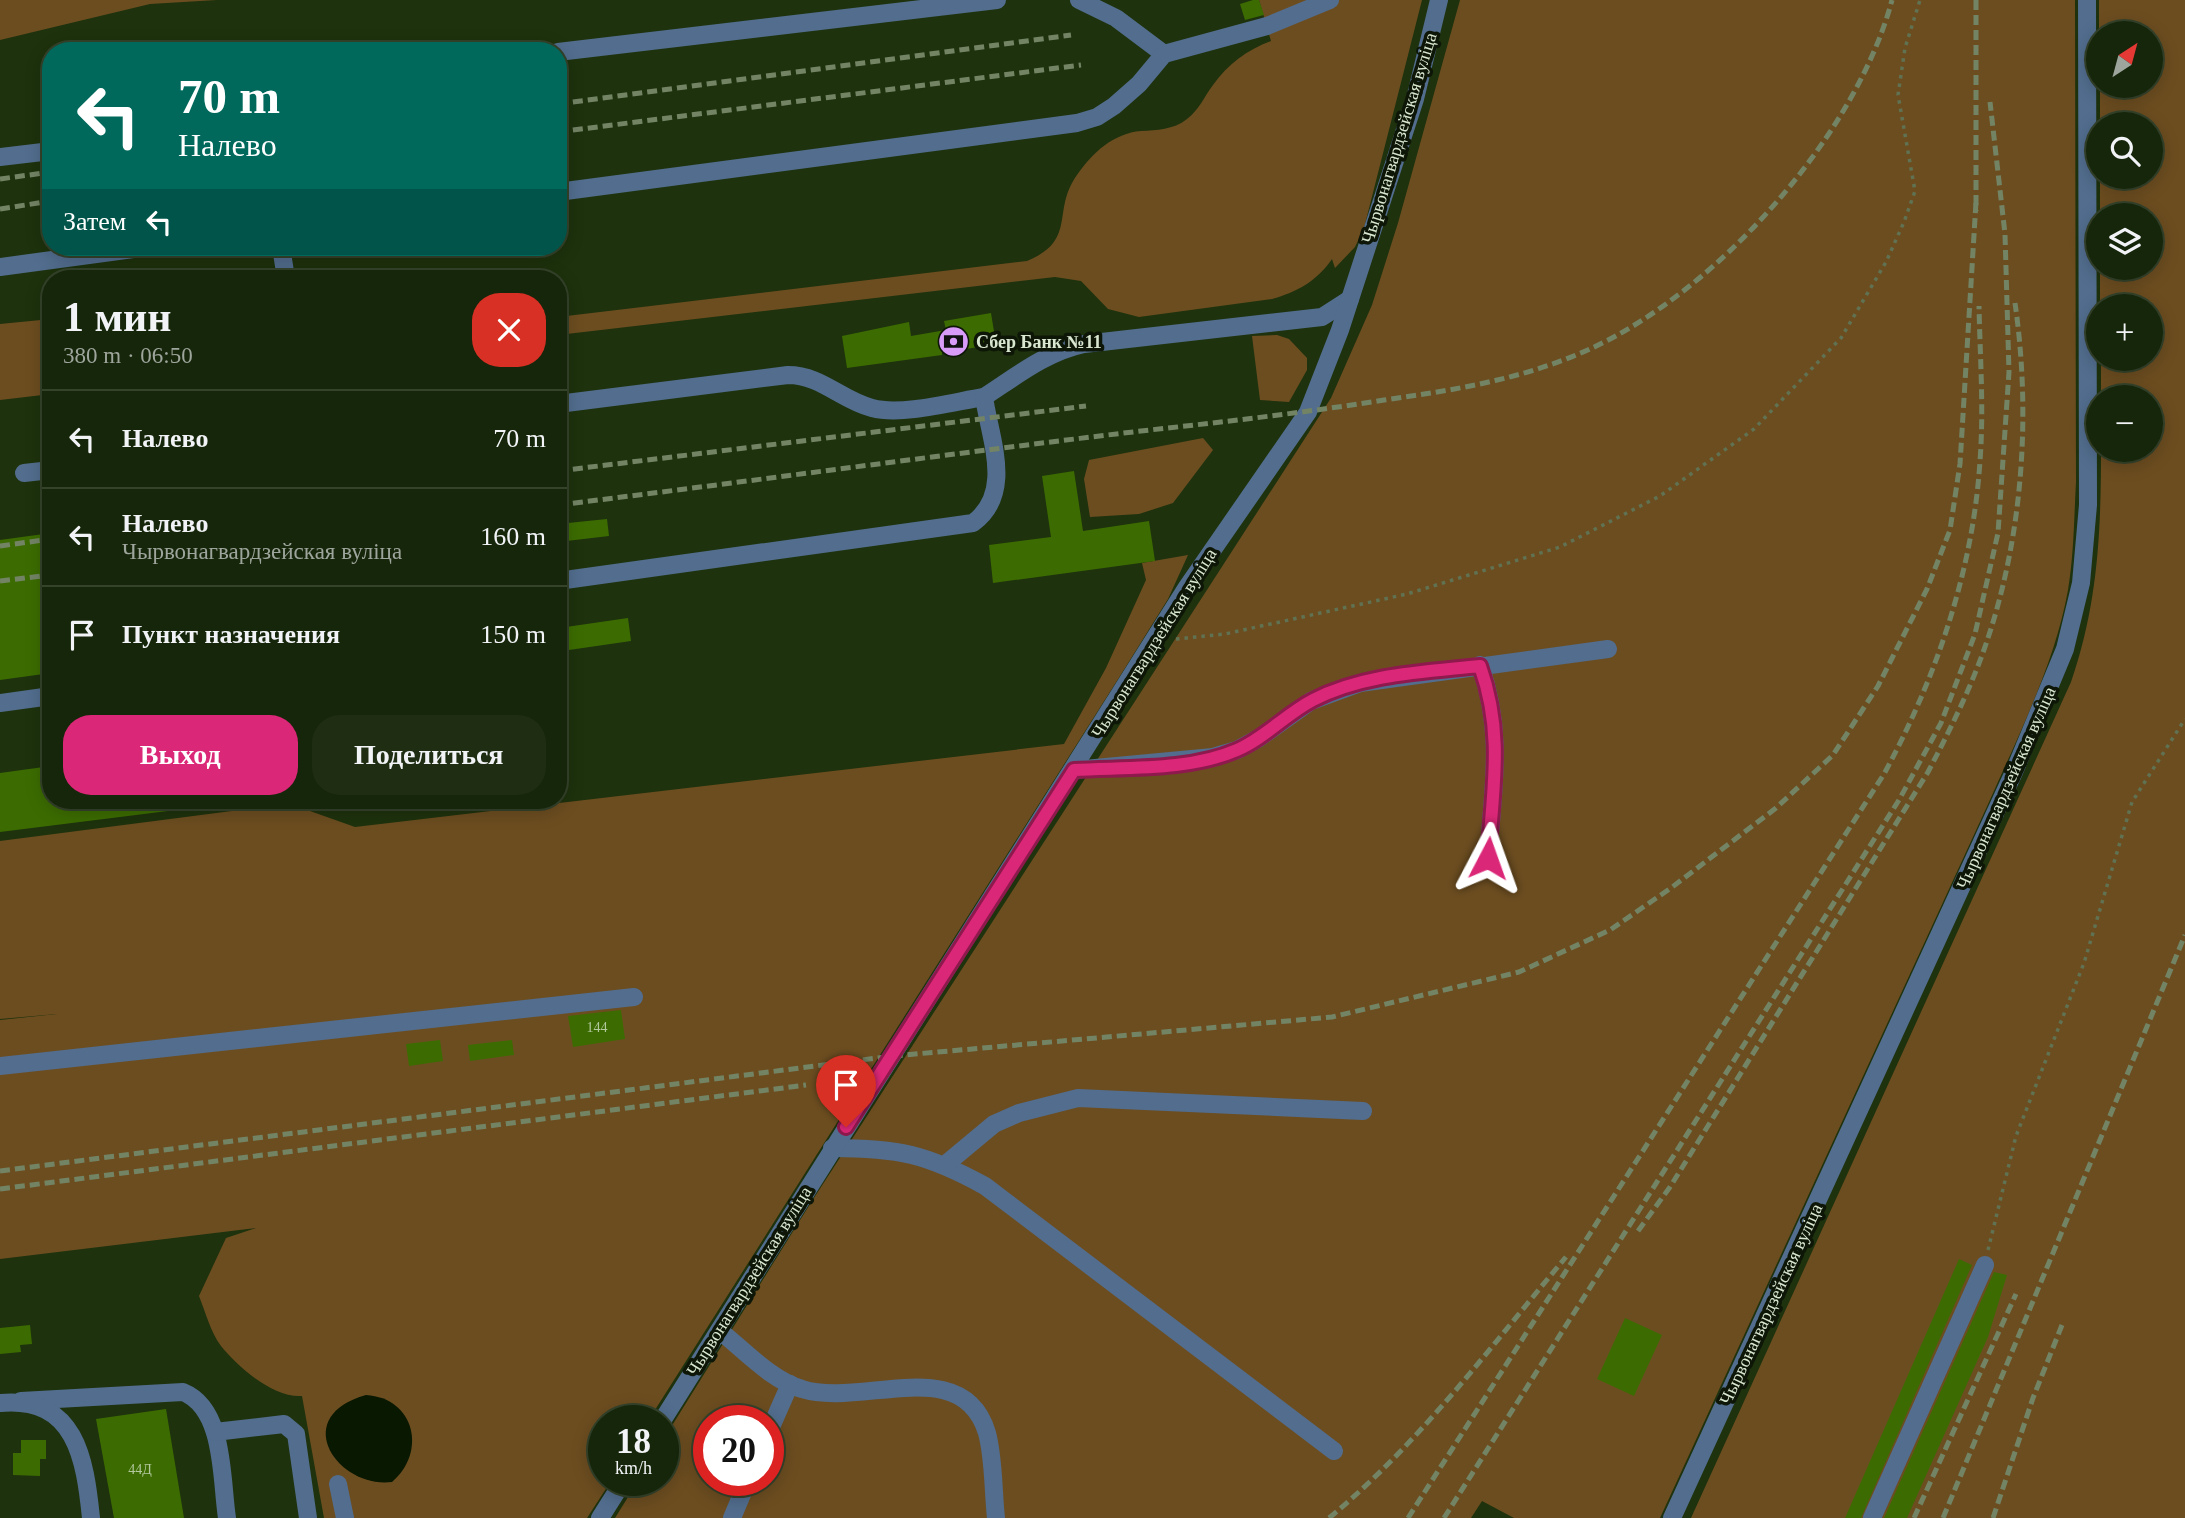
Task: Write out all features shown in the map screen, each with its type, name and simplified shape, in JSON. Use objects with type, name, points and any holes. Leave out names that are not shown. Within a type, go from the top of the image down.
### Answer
[{"type":"street","points":[[567,51],[997,0]]},
{"type":"street","points":[[1079,0],[1116,18],[1164,54]]},
{"type":"street","name":"Чырвонагвардзейская вуліца","points":[[672,1405],[1187,587],[1308,412],[1350,299],[1415,99],[1439,0]]},
{"type":"street","name":"Чырвонагвардзейская вуліца","points":[[1672,1518],[2009,785],[2066,649],[2081,583],[2088,505],[2087,0]]},
{"type":"street","points":[[567,191],[1077,123],[1097,117],[1126,96],[1164,54],[1267,26],[1321,2]]},
{"type":"street","points":[[0,157],[42,152]]},
{"type":"street","points":[[0,267],[81,256]]},
{"type":"street","points":[[567,403],[788,375],[818,380],[860,404],[884,411],[984,397],[1040,361],[1070,347],[1322,317],[1350,299]]},
{"type":"street","points":[[567,580],[972,523],[989,507],[997,486],[984,397]]},
{"type":"street","points":[[24,473],[42,471]]},
{"type":"street","points":[[1074,770],[1213,757],[1248,744],[1311,701],[1335,691],[1386,677],[1608,649]]},
{"type":"street","points":[[1480,666],[1495,716],[1496,740],[1488,858]]},
{"type":"street","points":[[0,703],[42,697]]},
{"type":"street","points":[[0,1066],[634,997]]},
{"type":"street","points":[[946,1164],[994,1124],[1020,1113],[1078,1098],[1363,1111]]},
{"type":"street","points":[[832,1148],[894,1149],[946,1164],[985,1186],[1334,1451]]},
{"type":"street","points":[[1872,1518],[1985,1265]]},
{"type":"street","points":[[720,1331],[790,1384],[822,1394],[925,1387],[944,1389],[961,1396],[974,1406],[988,1437],[996,1518]]},
{"type":"street","points":[[781,1405],[790,1384]]},
{"type":"street","points":[[0,1403],[183,1392],[195,1397],[204,1406],[215,1432],[227,1518]]},
{"type":"street","points":[[21,1401],[56,1417],[70,1431],[84,1465],[91,1518]]},
{"type":"street","points":[[215,1432],[284,1424],[296,1434],[308,1518]]},
{"type":"street","points":[[338,1484],[345,1518]]},
{"type":"street","points":[[600,1518],[614,1496]]},
{"type":"street","points":[[732,1518],[741,1496]]},
{"type":"path","points":[[1156,640],[1225,634],[1407,594],[1560,547],[1660,496],[1754,429],[1841,338],[1886,262],[1904,222],[1915,191],[1898,96],[1905,48],[1920,0]]},
{"type":"path","points":[[1985,1265],[2016,1136],[2084,963],[2132,802],[2185,719]]},
{"type":"shaded area","points":[[0,0],[217,0],[150,4],[0,40]]},
{"type":"shaded area","points":[[1259,0],[1422,0],[1364,228],[1355,247],[1335,268],[1332,259],[1320,274],[1290,293],[1272,299],[1139,317],[1108,309],[1081,281],[1055,277],[567,334],[567,316],[1027,261],[1053,244],[1061,224],[1069,188],[1097,152],[1122,136],[1165,129],[1182,123],[1195,112],[1219,77],[1232,64],[1246,53],[1271,41]]},
{"type":"shaded area","points":[[1460,0],[2075,0],[2076,482],[2072,563],[2062,617],[2035,698],[2012,750],[1660,1518],[1514,1518],[1482,1501],[1471,1518],[615,1518],[629,1496],[679,1496],[679,1414],[812,1201],[1331,398],[1372,305],[1398,223]]},
{"type":"shaded area","points":[[2099,0],[2185,0],[2185,1518],[1691,1518],[2071,682],[2087,624],[2096,568],[2101,462],[2163,462],[2163,385],[2101,385],[2101,371],[2163,371],[2163,294],[2100,294],[2100,280],[2163,280],[2163,203],[2100,203],[2100,189],[2163,189],[2163,112],[2100,112],[2100,98],[2163,98],[2163,21],[2099,21]]},
{"type":"shaded area","points":[[42,320],[42,395],[0,400],[0,324]]},
{"type":"shaded area","points":[[1277,335],[1289,339],[1307,358],[1307,370],[1289,402],[1260,400],[1252,336]]},
{"type":"shaded area","points":[[1203,438],[1213,450],[1173,503],[1139,514],[1090,517],[1084,479],[1089,460]]},
{"type":"shaded area","points":[[1188,555],[1168,599],[658,1405],[588,1405],[588,1496],[601,1496],[587,1518],[324,1518],[302,1396],[268,1387],[237,1363],[217,1341],[199,1296],[226,1238],[256,1228],[0,1259],[0,1020],[57,1014],[0,1019],[0,841],[247,809],[310,811],[355,827],[509,809],[567,809],[567,802],[1064,744],[1106,668],[1146,580],[1142,563]]},
{"type":"shaded area","points":[[366,1395],[383,1398],[396,1406],[405,1416],[410,1428],[410,1456],[403,1470],[392,1482],[372,1481],[354,1474],[339,1463],[330,1449],[326,1434],[330,1419],[343,1405]]},
{"type":"building","points":[[1259,0],[1264,15],[1245,20],[1240,4]]},
{"type":"building","points":[[991,313],[996,344],[942,355],[847,368],[842,336],[909,322],[911,336],[946,330],[944,321]]},
{"type":"building","points":[[1074,471],[1083,531],[1149,521],[1155,561],[993,583],[989,545],[1051,537],[1042,476]]},
{"type":"building","points":[[607,519],[609,536],[567,541],[567,523]]},
{"type":"building","points":[[42,534],[42,674],[0,680],[0,540]]},
{"type":"building","points":[[628,618],[631,641],[569,650],[567,627]]},
{"type":"building","points":[[42,767],[42,809],[184,809],[0,832],[0,773]]},
{"type":"building","points":[[621,1010],[625,1039],[573,1047],[568,1016]]},
{"type":"building","points":[[440,1040],[443,1061],[409,1066],[406,1044]]},
{"type":"building","points":[[512,1040],[514,1055],[470,1061],[468,1045]]},
{"type":"building","points":[[1959,1259],[1972,1265],[1861,1518],[1845,1518]]},
{"type":"building","points":[[1994,1272],[2007,1275],[1988,1337],[1907,1518],[1884,1518]]},
{"type":"building","points":[[1625,1318],[1662,1335],[1634,1396],[1597,1379]]},
{"type":"building","points":[[30,1325],[32,1344],[20,1345],[21,1352],[0,1354],[0,1328]]},
{"type":"building","points":[[166,1409],[184,1518],[114,1518],[96,1419]]},
{"type":"building","points":[[21,1440],[46,1440],[46,1459],[40,1459],[40,1476],[13,1475],[13,1453],[21,1453]]},
{"type":"railway","points":[[567,504],[1354,405],[1489,382],[1565,359],[1638,323],[1686,289],[1732,249],[1775,204],[1814,155],[1847,104],[1874,52],[1892,0]]},
{"type":"railway","points":[[1976,0],[1976,211]]},
{"type":"railway","points":[[567,103],[1071,35]]},
{"type":"railway","points":[[567,131],[1081,65]]},
{"type":"railway","points":[[1444,1518],[1899,800],[1941,723],[1975,634],[1998,533],[2009,372],[2005,234],[1990,102]]},
{"type":"railway","points":[[0,179],[42,173]]},
{"type":"railway","points":[[0,209],[42,202]]},
{"type":"railway","points":[[0,1171],[893,1056],[1332,1017],[1519,972],[1610,930],[1671,888],[1776,808],[1833,755],[1878,686],[1927,589],[1950,530],[1960,464],[1976,202]]},
{"type":"railway","points":[[1638,1231],[1670,1187],[1928,772],[1975,675],[2009,559],[2021,474],[2022,388],[2015,303]]},
{"type":"railway","points":[[1408,1518],[1884,774],[1903,738],[1949,623],[1969,543],[1976,502],[1981,442],[1979,306]]},
{"type":"railway","points":[[567,470],[1086,406]]},
{"type":"railway","points":[[0,546],[42,540]]},
{"type":"railway","points":[[0,581],[42,576]]},
{"type":"railway","points":[[1943,1518],[2185,935]]},
{"type":"railway","points":[[0,1189],[806,1085]]},
{"type":"railway","points":[[1329,1518],[1393,1459],[1424,1426],[1566,1257]]},
{"type":"railway","points":[[1914,1518],[2016,1294]]},
{"type":"railway","points":[[1993,1518],[2033,1398],[2062,1325]]},
{"type":"place","name":"Сбер Банк №11","points":[[953,342]]},
{"type":"route","points":[[846,1127],[1074,770],[1186,762],[1213,757],[1237,750],[1259,738],[1311,701],[1335,691],[1386,677],[1480,666],[1495,716],[1496,740],[1488,858]]}]
